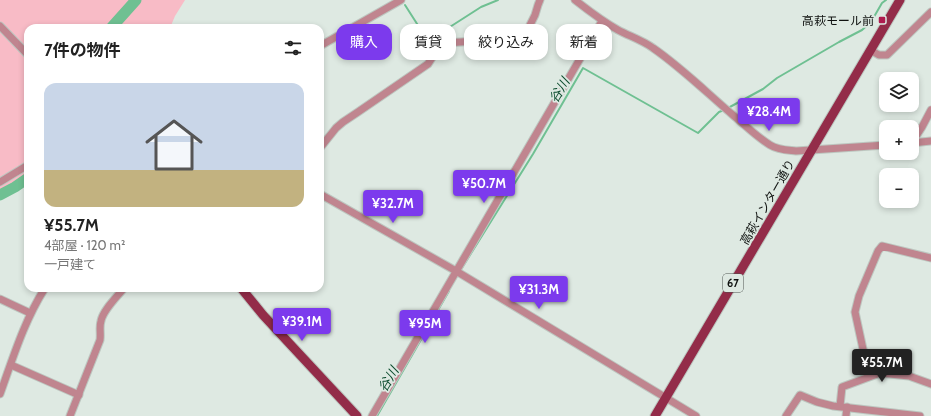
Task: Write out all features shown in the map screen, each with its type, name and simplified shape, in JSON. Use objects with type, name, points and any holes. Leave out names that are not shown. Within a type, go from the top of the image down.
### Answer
[{"type":"main road","name":"高萩インター通り","points":[[655,416],[899,1]]},
{"type":"main road","points":[[244,292],[284,338],[360,416]]},
{"type":"main road","points":[[351,408],[357,416]]},
{"type":"street","points":[[324,44],[401,0]]},
{"type":"street","points":[[324,143],[343,122],[428,64],[439,45],[444,43],[512,39],[522,35],[528,30],[540,0]]},
{"type":"street","points":[[575,0],[602,21],[651,47],[690,77],[751,131],[770,145],[784,150],[811,151],[879,146]]},
{"type":"street","points":[[870,50],[879,55],[886,55],[891,52],[931,12]]},
{"type":"street","points":[[372,416],[602,21]]},
{"type":"street","points":[[0,26],[24,51]]},
{"type":"street","points":[[919,132],[931,110]]},
{"type":"street","points":[[919,142],[931,141]]},
{"type":"street","points":[[0,182],[24,167]]},
{"type":"street","points":[[324,196],[456,271],[696,416]]},
{"type":"street","points":[[864,349],[855,312],[859,296],[878,251],[882,246],[931,258]]},
{"type":"street","points":[[0,394],[30,313],[42,292]]},
{"type":"street","points":[[70,416],[100,340],[101,321],[103,315],[121,292]]},
{"type":"street","points":[[0,299],[30,313]]},
{"type":"street","points":[[11,365],[79,395]]},
{"type":"street","points":[[846,416],[843,407],[842,387],[878,374],[909,376],[931,384]]},
{"type":"street","points":[[786,416],[800,395],[817,402],[843,407],[919,416]]},
{"type":"shaded area","points":[[0,0],[185,0],[172,24],[24,24],[24,176],[0,197]]},
{"type":"waterway","points":[[115,24],[136,0]]},
{"type":"waterway","points":[[405,5],[428,41],[481,7],[498,0]]},
{"type":"waterway","name":"谷川","points":[[728,108],[763,89],[777,78],[862,30],[871,22],[882,3],[886,0]]},
{"type":"waterway","name":"谷川","points":[[460,271],[533,154],[583,68],[698,133],[719,112],[724,110]]},
{"type":"waterway","points":[[0,195],[24,181]]},
{"type":"waterway","name":"谷川","points":[[377,416],[449,291]]},
{"type":"place","name":"高萩モール前","points":[[882,20]]}]
